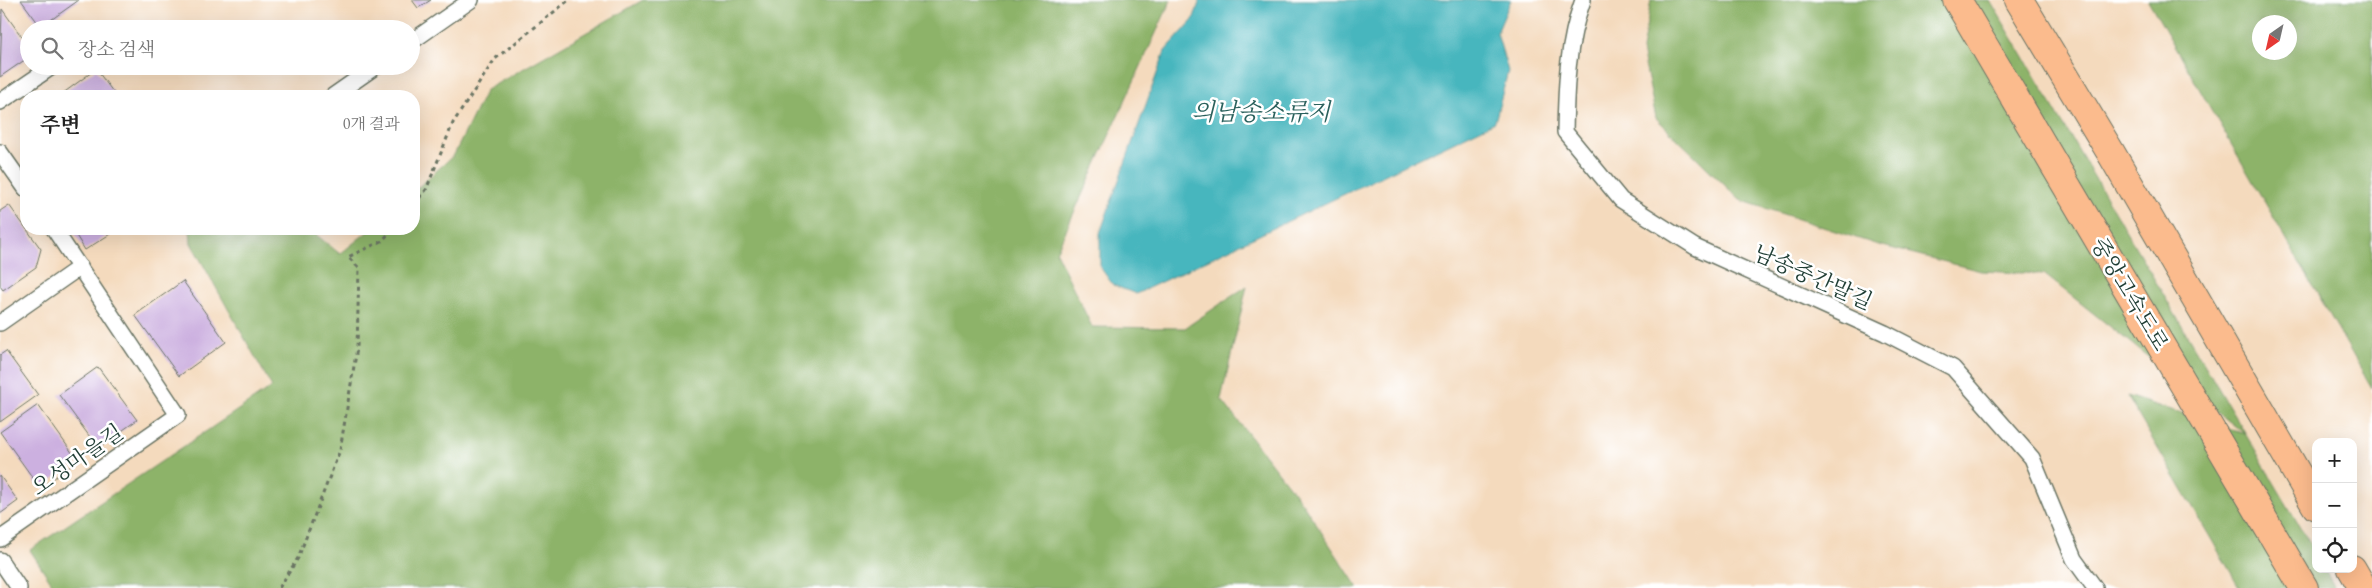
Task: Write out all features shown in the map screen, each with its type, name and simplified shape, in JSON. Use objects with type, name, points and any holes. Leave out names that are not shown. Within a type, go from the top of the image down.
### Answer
[{"type":"highway","name":"중앙고속도로","points":[[1957,0],[2304,588]]},
{"type":"highway","points":[[2018,0],[2116,162],[2312,499]]},
{"type":"highway","points":[[2354,573],[2363,588]]},
{"type":"lane","points":[[420,36],[471,0]]},
{"type":"lane","name":"남송중간말길","points":[[1583,0],[1573,29],[1566,79],[1565,132],[1621,200],[1695,248],[1885,333],[1952,368],[2032,458],[2074,559],[2095,588]]},
{"type":"lane","points":[[0,102],[40,75]]},
{"type":"lane","points":[[342,90],[363,75]]},
{"type":"lane","points":[[0,152],[20,181]]},
{"type":"lane","points":[[0,323],[80,267],[58,235]]},
{"type":"lane","name":"오성마을길","points":[[0,539],[178,415],[80,267]]},
{"type":"lane","points":[[0,560],[19,588]]},
{"type":"path","points":[[420,197],[426,190],[453,123],[495,59],[569,0]]},
{"type":"path","points":[[279,588],[298,558],[340,450],[357,348],[359,268],[348,257],[382,241],[388,235]]},
{"type":"green space","points":[[643,0],[1171,0],[1056,252],[1092,327],[1185,328],[1247,286],[1221,399],[1303,504],[1358,588],[55,588],[30,550],[272,387],[191,243],[190,235],[316,235],[340,254],[364,235],[420,235],[420,186],[454,155],[486,90]]},
{"type":"green space","points":[[1651,0],[1990,0],[2312,547],[2312,573],[2326,573],[2335,588],[2240,588],[2127,396],[2245,434],[2044,274],[1981,271],[1875,244],[1740,200],[1656,118],[1642,50]]},
{"type":"green space","points":[[2148,0],[2372,0],[2372,388]]},
{"type":"water","name":"의남송소류지","points":[[1200,0],[1511,0],[1497,33],[1508,71],[1495,122],[1136,294],[1113,285],[1100,267],[1100,233],[1165,51],[1193,20]]},
{"type":"building","points":[[21,0],[79,0],[51,20],[36,20]]},
{"type":"building","points":[[412,0],[431,0],[418,8]]},
{"type":"building","points":[[2,9],[20,34],[20,63],[0,77]]},
{"type":"building","points":[[88,75],[100,75],[112,90],[67,90]]},
{"type":"building","points":[[9,205],[20,220],[20,235],[31,235],[41,249],[36,267],[3,290],[0,286],[0,211]]},
{"type":"building","points":[[76,235],[109,235],[85,250]]},
{"type":"building","points":[[183,281],[226,342],[179,376],[135,315]]},
{"type":"building","points":[[6,351],[38,395],[0,422],[0,355]]},
{"type":"building","points":[[98,367],[137,420],[98,448],[59,395]]},
{"type":"building","points":[[38,405],[78,461],[40,488],[0,432]]},
{"type":"building","points":[[0,476],[18,501],[0,514]]}]
